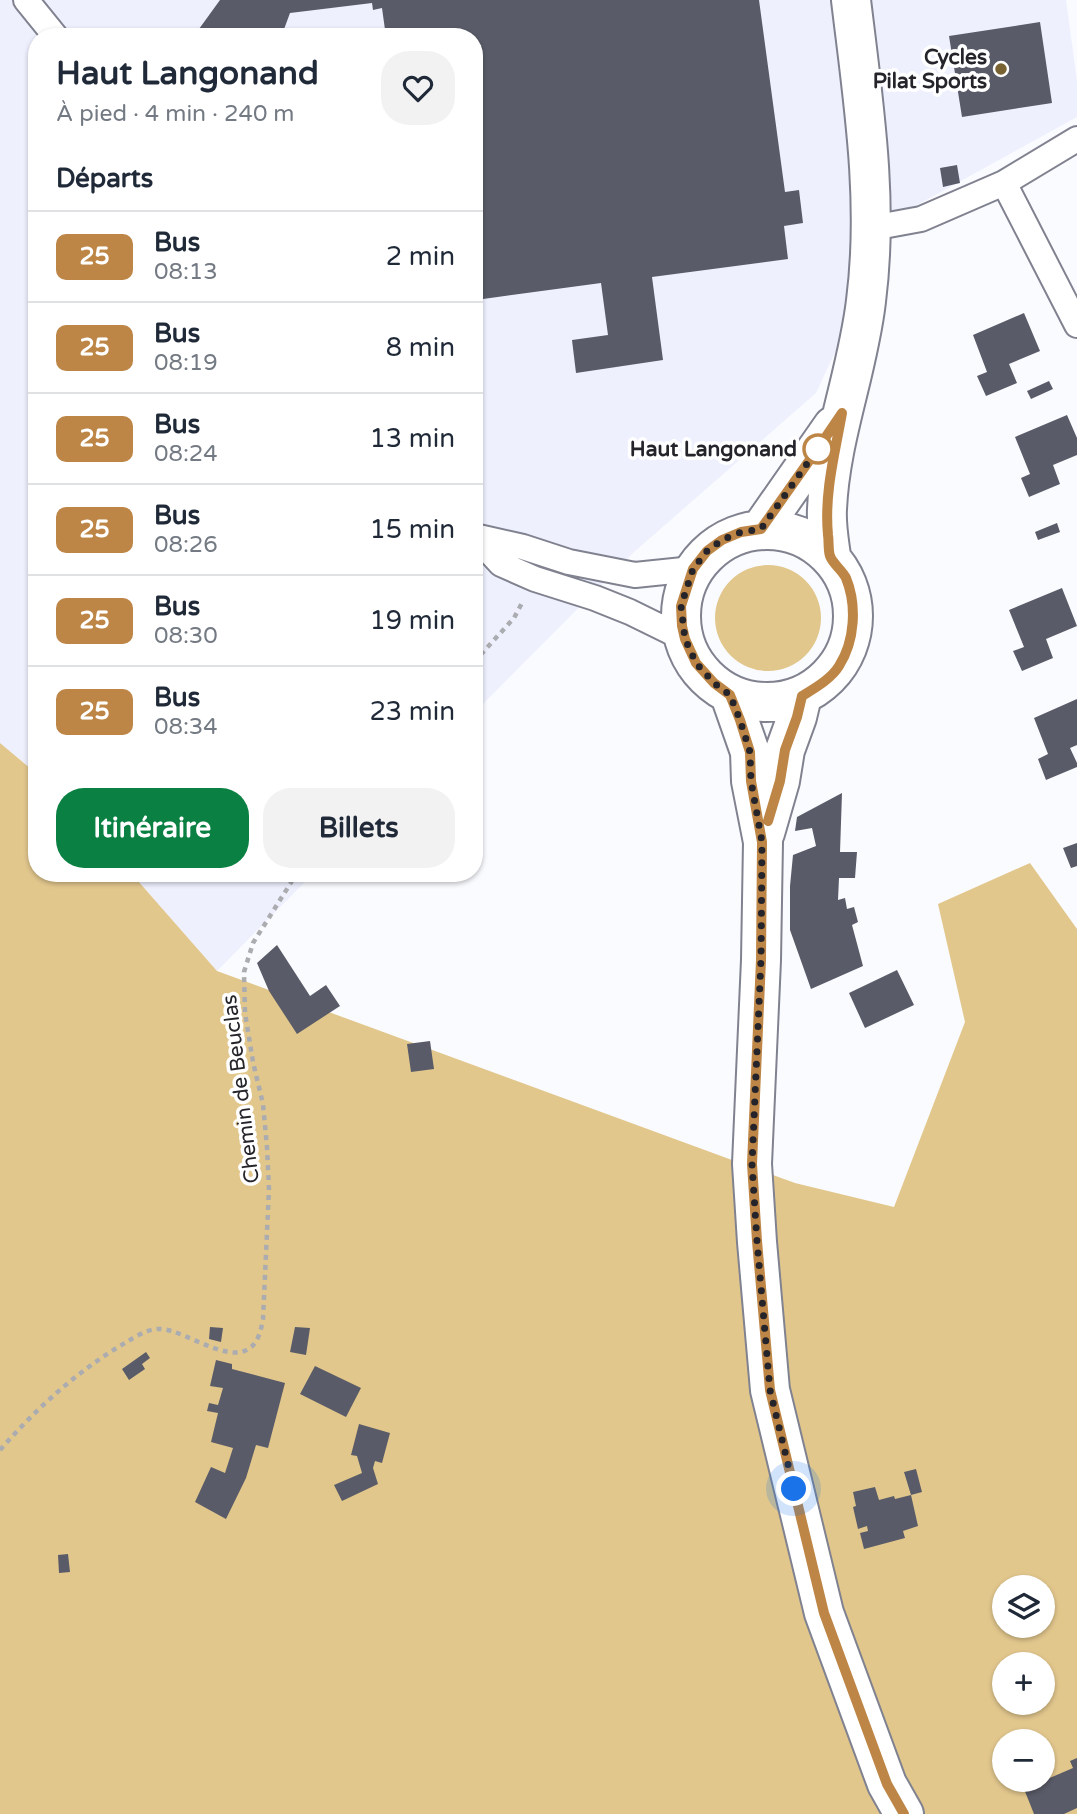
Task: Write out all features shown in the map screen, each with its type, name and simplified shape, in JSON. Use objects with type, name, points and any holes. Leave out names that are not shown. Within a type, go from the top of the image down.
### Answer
[{"type":"main road","points":[[831,556],[826,513],[828,492],[842,413],[861,339],[872,228],[870,159],[851,0]]},
{"type":"main road","points":[[761,529],[842,413]]},
{"type":"main road","points":[[761,529],[786,532],[806,540],[831,556],[845,578],[852,603],[853,625],[849,645],[839,667],[822,683],[802,696],[783,702],[751,701],[730,695],[714,683],[696,663],[685,639],[681,606],[693,569],[707,551],[722,540],[741,532],[761,529]]},
{"type":"main road","points":[[730,695],[750,752],[751,781],[762,842],[761,960],[752,1164],[770,1390],[824,1613],[887,1784],[904,1814]]},
{"type":"main road","points":[[762,842],[780,781],[785,750],[802,696]]},
{"type":"street","points":[[26,0],[49,28]]},
{"type":"street","points":[[872,228],[921,219],[1004,183],[1077,139]]},
{"type":"street","points":[[1004,183],[1077,325]]},
{"type":"street","points":[[483,538],[579,564],[635,575],[693,569]]},
{"type":"street","points":[[483,545],[501,564],[535,579],[630,612],[685,639]]},
{"type":"path","points":[[483,652],[514,618],[535,579]]},
{"type":"path","name":"Chemin de Beuclas","points":[[0,1450],[56,1393],[114,1349],[140,1334],[160,1329],[181,1334],[213,1348],[233,1352],[249,1349],[259,1336],[263,1319],[269,1189],[263,1104],[245,1013],[244,972],[253,943],[291,882]]},
{"type":"shaded area","points":[[0,0],[1066,0],[1077,81],[1077,117],[899,215],[816,393],[634,552],[483,704],[483,28],[28,28],[28,766],[0,743]]},
{"type":"shaded area","points":[[768,565],[788,569],[805,581],[817,598],[821,618],[817,638],[805,655],[788,667],[768,671],[748,667],[731,655],[719,638],[715,618],[719,598],[731,581],[748,569]]},
{"type":"shaded area","points":[[0,743],[28,766],[28,882],[139,882],[217,971],[795,1183],[894,1207],[965,1022],[938,904],[1030,863],[1077,929],[1077,1814],[0,1814]]},
{"type":"shaded area","points":[[139,882],[305,882],[217,971]]},
{"type":"building","points":[[220,0],[759,0],[785,192],[799,190],[803,223],[784,226],[788,259],[652,277],[663,360],[576,373],[572,340],[608,335],[601,283],[483,299],[483,28],[385,28],[382,8],[373,10],[372,3],[290,13],[284,28],[200,28]]},
{"type":"building","name":"Cycles Pilat Sports","points":[[1040,22],[1052,103],[962,117],[949,36]]},
{"type":"building","points":[[957,165],[960,183],[943,187],[940,168]]},
{"type":"building","points":[[1024,313],[1040,351],[1009,364],[1017,383],[986,396],[977,376],[987,372],[973,335]]},
{"type":"building","points":[[1049,381],[1053,389],[1031,399],[1027,391]]},
{"type":"building","points":[[1067,415],[1077,438],[1077,455],[1053,465],[1060,484],[1029,497],[1021,478],[1030,474],[1015,437]]},
{"type":"building","points":[[1057,523],[1060,532],[1038,540],[1035,532]]},
{"type":"building","points":[[1062,588],[1077,626],[1046,639],[1053,658],[1022,671],[1013,651],[1024,647],[1009,610]]},
{"type":"building","points":[[1077,699],[1077,745],[1070,748],[1077,767],[1046,780],[1038,759],[1048,754],[1034,718]]},
{"type":"building","points":[[842,793],[840,852],[857,852],[855,878],[839,878],[838,900],[845,898],[847,909],[854,907],[858,922],[852,925],[863,966],[811,989],[790,930],[790,886],[793,855],[816,846],[812,828],[795,831],[797,817]]},
{"type":"building","points":[[1077,843],[1077,866],[1071,868],[1063,848]]},
{"type":"building","points":[[277,945],[310,996],[326,985],[340,1006],[297,1034],[269,991],[257,963]]},
{"type":"building","points":[[897,970],[914,1005],[865,1028],[849,993]]},
{"type":"building","points":[[430,1041],[434,1069],[411,1072],[407,1044]]},
{"type":"building","points":[[210,1327],[223,1328],[221,1342],[209,1339]]},
{"type":"building","points":[[295,1327],[310,1328],[306,1355],[290,1352]]},
{"type":"building","points":[[146,1352],[150,1358],[142,1364],[145,1369],[129,1380],[122,1369]]},
{"type":"building","points":[[216,1360],[232,1364],[232,1369],[285,1383],[268,1448],[256,1445],[246,1478],[226,1519],[195,1502],[211,1467],[225,1473],[233,1448],[211,1442],[218,1413],[207,1411],[209,1403],[218,1405],[223,1388],[210,1386]]},
{"type":"building","points":[[315,1366],[361,1388],[346,1417],[300,1394]]},
{"type":"building","points":[[359,1424],[390,1433],[382,1463],[375,1461],[373,1468],[378,1484],[342,1501],[334,1485],[362,1473],[357,1456],[351,1455]]},
{"type":"building","points":[[916,1469],[922,1492],[911,1495],[904,1472]]},
{"type":"building","points":[[875,1487],[879,1500],[911,1495],[918,1526],[903,1531],[905,1538],[864,1549],[860,1533],[868,1531],[867,1526],[858,1529],[853,1492]]},
{"type":"building","points":[[68,1554],[70,1572],[59,1573],[58,1555]]},
{"type":"building","points":[[1077,1758],[1077,1808],[1064,1814],[1034,1814],[1025,1792],[1055,1792],[1055,1776],[1073,1768],[1070,1761]]},
{"type":"bus line","name":"25","points":[[768,821],[780,781],[785,750],[802,696],[822,683],[839,667],[849,645],[853,625],[852,603],[845,578],[831,556],[826,513],[842,413],[761,529],[741,532],[722,540],[707,551],[693,569],[681,606],[685,639],[696,663],[714,683],[730,695],[740,720],[750,752],[751,781],[762,842],[761,960],[752,1164],[770,1390],[824,1613],[887,1784],[904,1814]]},
{"type":"place","name":"Cycles Pilat Sports","points":[[1001,69]]},
{"type":"place","name":"Haut Langonand","points":[[818,449]]},
{"type":"route","points":[[794,1489],[770,1390],[752,1164],[761,960],[762,842],[751,781],[750,752],[740,720],[730,695],[714,683],[696,663],[685,639],[681,606],[693,569],[707,551],[722,540],[741,532],[761,529],[821,444],[818,449]]}]
